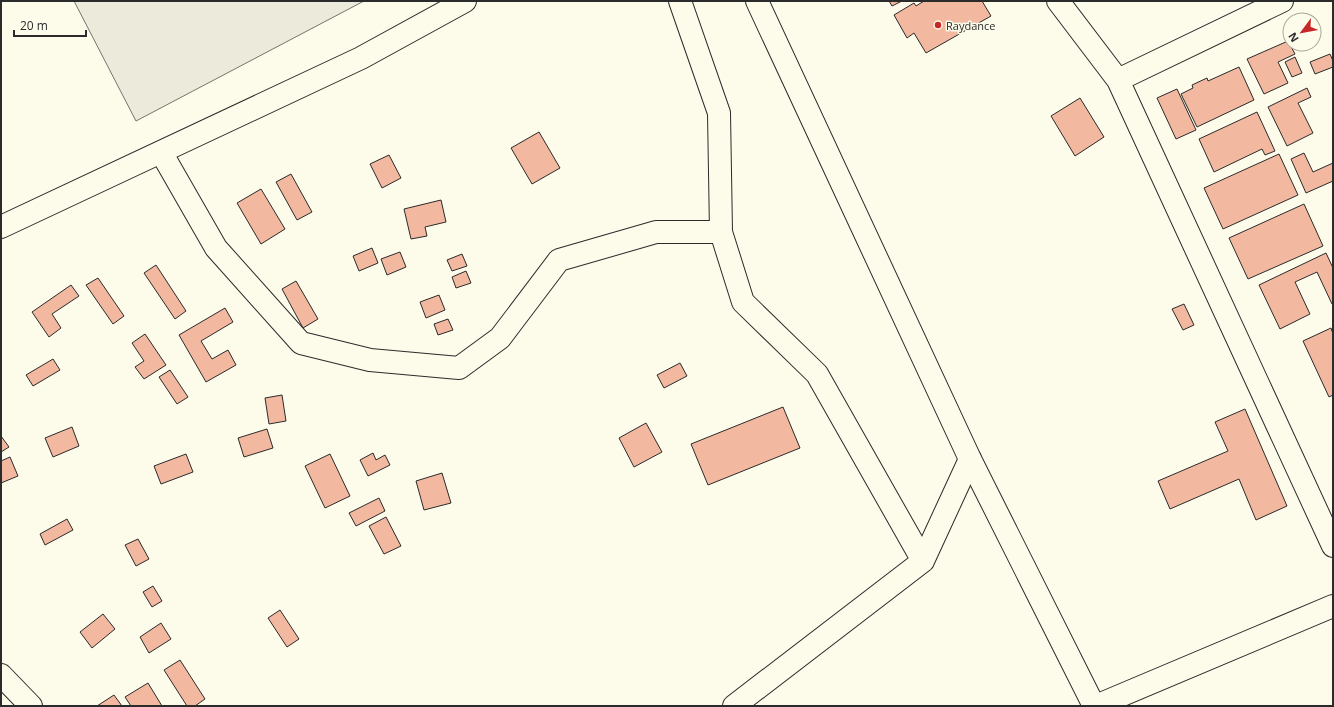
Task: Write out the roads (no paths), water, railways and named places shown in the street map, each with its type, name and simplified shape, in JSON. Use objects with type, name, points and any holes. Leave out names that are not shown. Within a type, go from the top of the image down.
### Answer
[{"type":"main road","points":[[1,227],[362,58],[465,1]]},
{"type":"main road","points":[[680,1],[719,113],[721,232],[743,302],[817,374],[923,561]]},
{"type":"main road","points":[[757,1],[970,459],[1095,706],[1333,606]]},
{"type":"main road","points":[[1058,1],[1118,80],[1333,546]]},
{"type":"main road","points":[[1118,80],[1282,1]]},
{"type":"main road","points":[[161,152],[216,248],[301,342],[370,360],[459,368],[500,338],[559,260],[656,232],[721,232]]},
{"type":"main road","points":[[734,706],[923,561],[970,459]]},
{"type":"main road","points":[[1,675],[31,706]]},
{"type":"place","name":"Raydance","points":[[938,25]]}]
